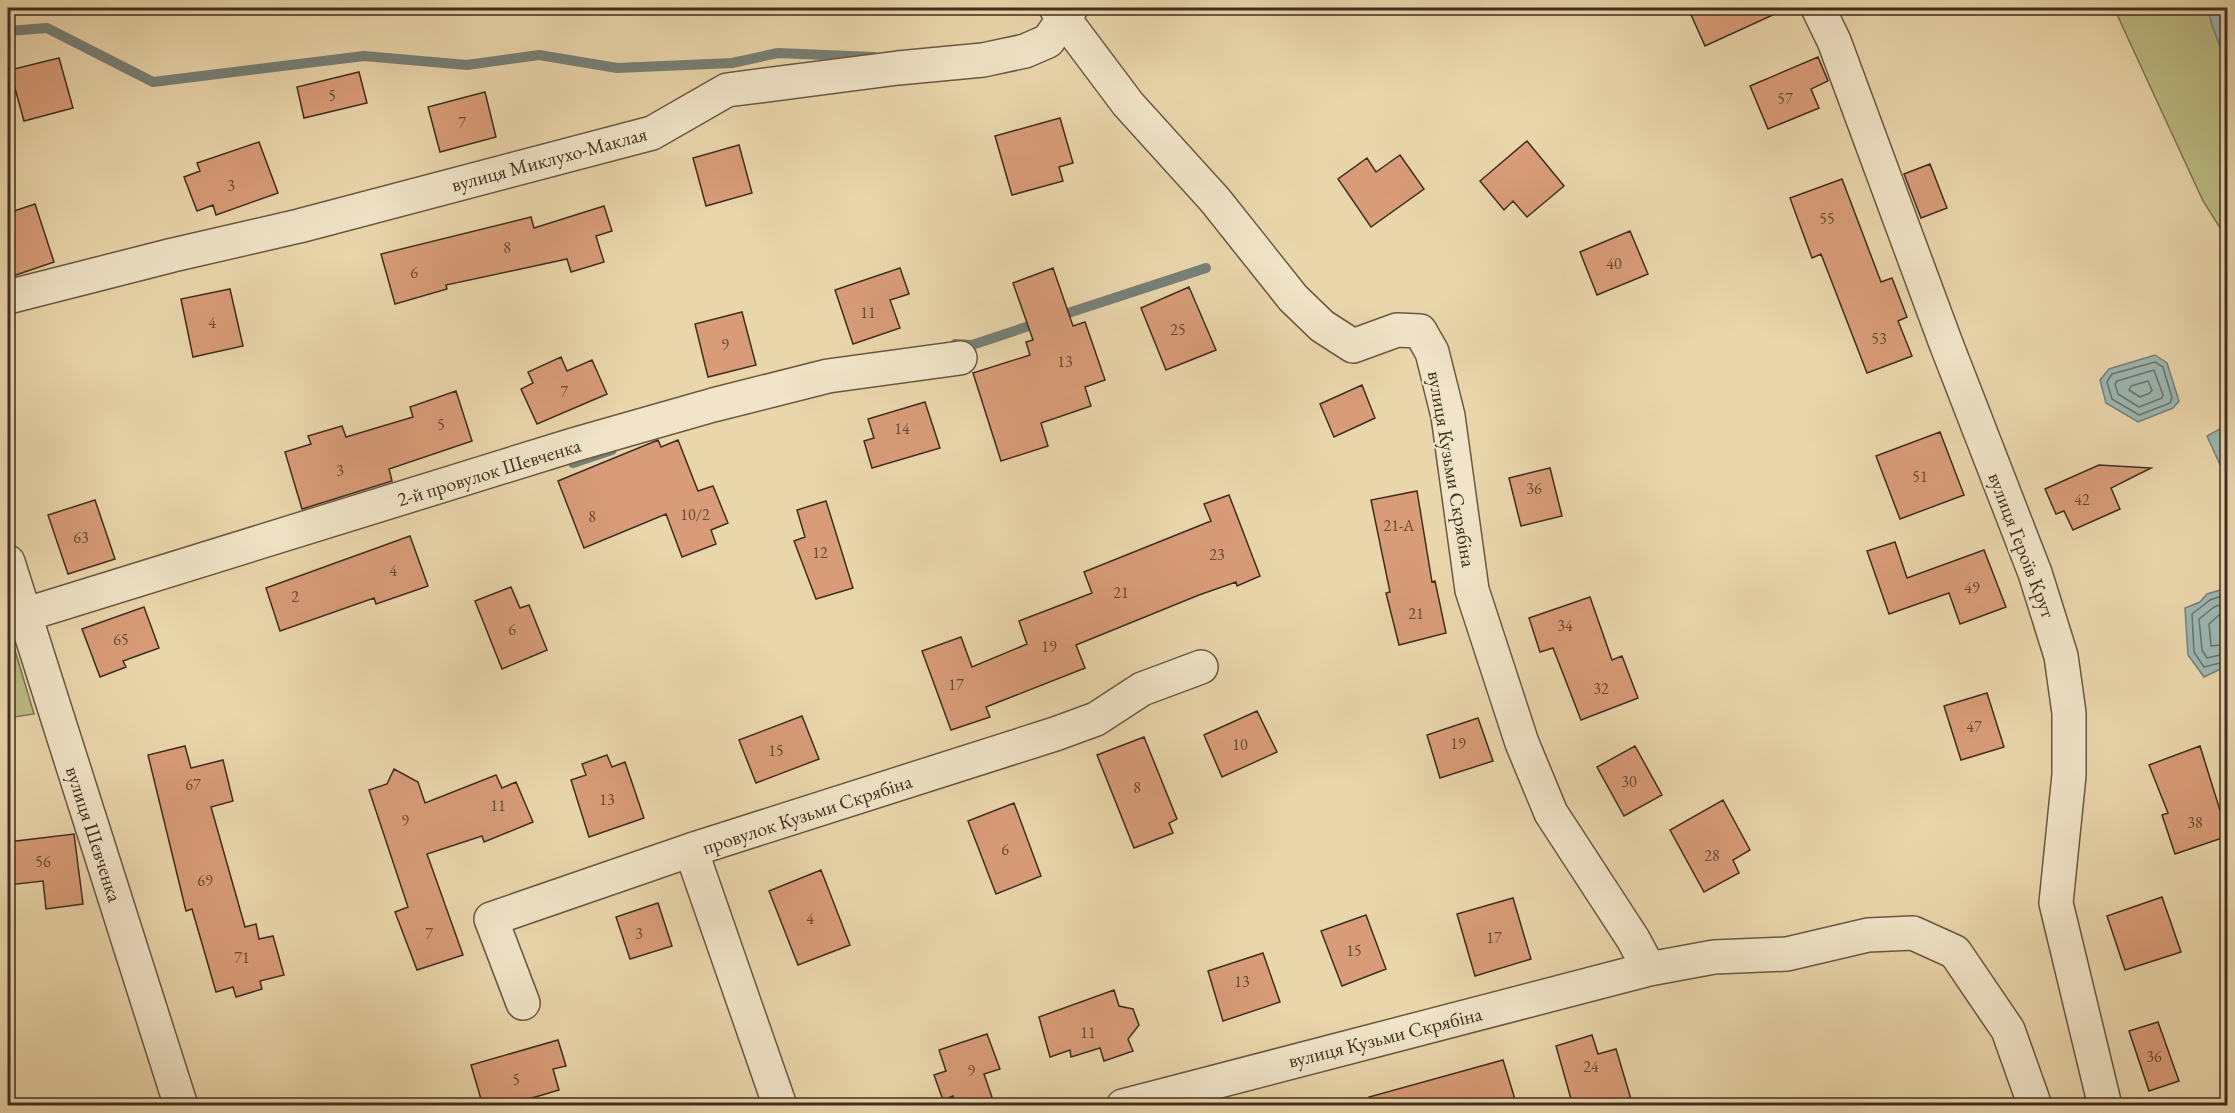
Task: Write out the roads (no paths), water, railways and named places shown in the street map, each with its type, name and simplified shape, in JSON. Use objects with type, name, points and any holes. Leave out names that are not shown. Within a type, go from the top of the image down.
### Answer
[{"type":"street","name":"вулиця Героїв Крут","points":[[1818,8],[1834,41],[1953,362],[2035,573],[2061,656],[2069,713],[2069,776],[2056,903],[2105,1106]]},
{"type":"street","name":"вулиця Миклухо-Маклая","points":[[8,297],[299,226],[652,133],[727,90],[898,68],[983,60],[1025,51],[1048,41],[1064,11]]},
{"type":"street","name":"вулиця Кузьми Скрябіна","points":[[1064,11],[1128,104],[1215,200],[1282,285],[1322,326],[1353,346],[1397,330],[1420,331],[1432,352],[1448,416],[1472,590],[1521,743],[1551,813],[1633,939],[1648,969]]},
{"type":"street","name":"2-й провулок Шевченка","points":[[24,615],[562,449],[713,405],[828,376],[960,358]]},
{"type":"street","name":"вулиця Шевченка","points":[[8,562],[181,1106]]},
{"type":"street","name":"провулок Кузьми Скрябіна","points":[[523,1003],[491,919],[691,850],[1055,735],[1096,719],[1142,689],[1201,667]]},
{"type":"street","points":[[691,850],[780,1106]]},
{"type":"street","name":"вулиця Кузьми Скрябіна","points":[[1123,1106],[1648,969],[1714,957],[1787,954],[1868,935],[1912,933],[1955,952],[2008,1030],[2035,1106]]},
{"type":"water","points":[[2208,8],[2227,8],[2227,65],[2212,25]]},
{"type":"water","points":[[2155,355],[2167,363],[2179,401],[2173,408],[2138,422],[2106,403],[2100,380],[2109,369]]},
{"type":"water","points":[[2227,425],[2227,480],[2207,436]]},
{"type":"water","points":[[2227,588],[2227,666],[2204,677],[2188,655],[2185,608],[2200,602],[2207,594]]},
{"type":"waterway","points":[[8,31],[47,28],[153,82],[364,56],[467,65],[539,55],[617,68],[732,63],[778,53],[874,57]]},
{"type":"waterway","points":[[1056,317],[1206,268]]},
{"type":"waterway","points":[[955,344],[972,345],[1041,322]]},
{"type":"waterway","points":[[573,463],[612,450]]}]
